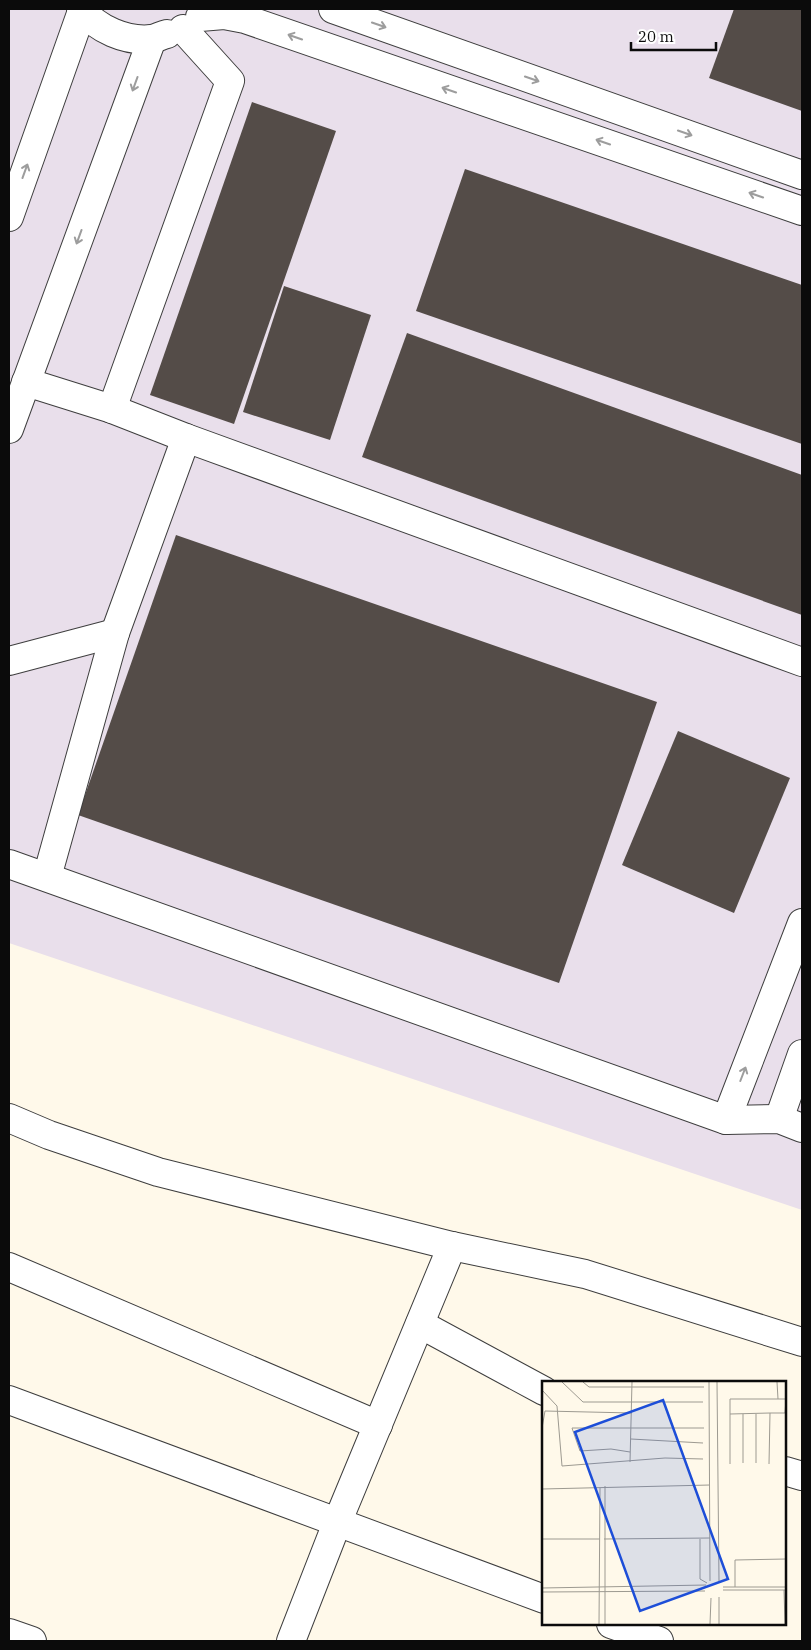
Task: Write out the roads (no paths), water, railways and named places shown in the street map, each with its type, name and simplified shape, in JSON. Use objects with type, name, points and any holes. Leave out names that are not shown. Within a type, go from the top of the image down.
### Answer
[{"type":"street","points":[[333,9],[802,175]]},
{"type":"street","points":[[9,217],[82,10],[94,22],[114,32],[136,38],[152,39],[197,19],[224,15],[245,19],[802,211]]},
{"type":"street","points":[[112,409],[230,81],[197,19]]},
{"type":"street","points":[[9,429],[152,39]]},
{"type":"street","points":[[26,382],[112,409],[186,438],[802,662]]},
{"type":"street","points":[[47,877],[115,633],[186,438]]},
{"type":"street","points":[[9,661],[115,633]]},
{"type":"street","points":[[9,864],[726,1120],[790,1124],[802,1054]]},
{"type":"street","points":[[726,1120],[802,923]]},
{"type":"street","points":[[9,1118],[49,1135],[158,1172],[452,1246],[585,1274],[802,1342]]},
{"type":"street","points":[[291,1641],[337,1523],[452,1246]]},
{"type":"street","points":[[9,1267],[378,1425]]},
{"type":"street","points":[[420,1324],[542,1390]]},
{"type":"street","points":[[9,1400],[542,1598]]},
{"type":"street","points":[[786,1471],[802,1476]]},
{"type":"street","points":[[614,1625],[659,1641]]},
{"type":"street","points":[[9,1633],[32,1641]]}]
